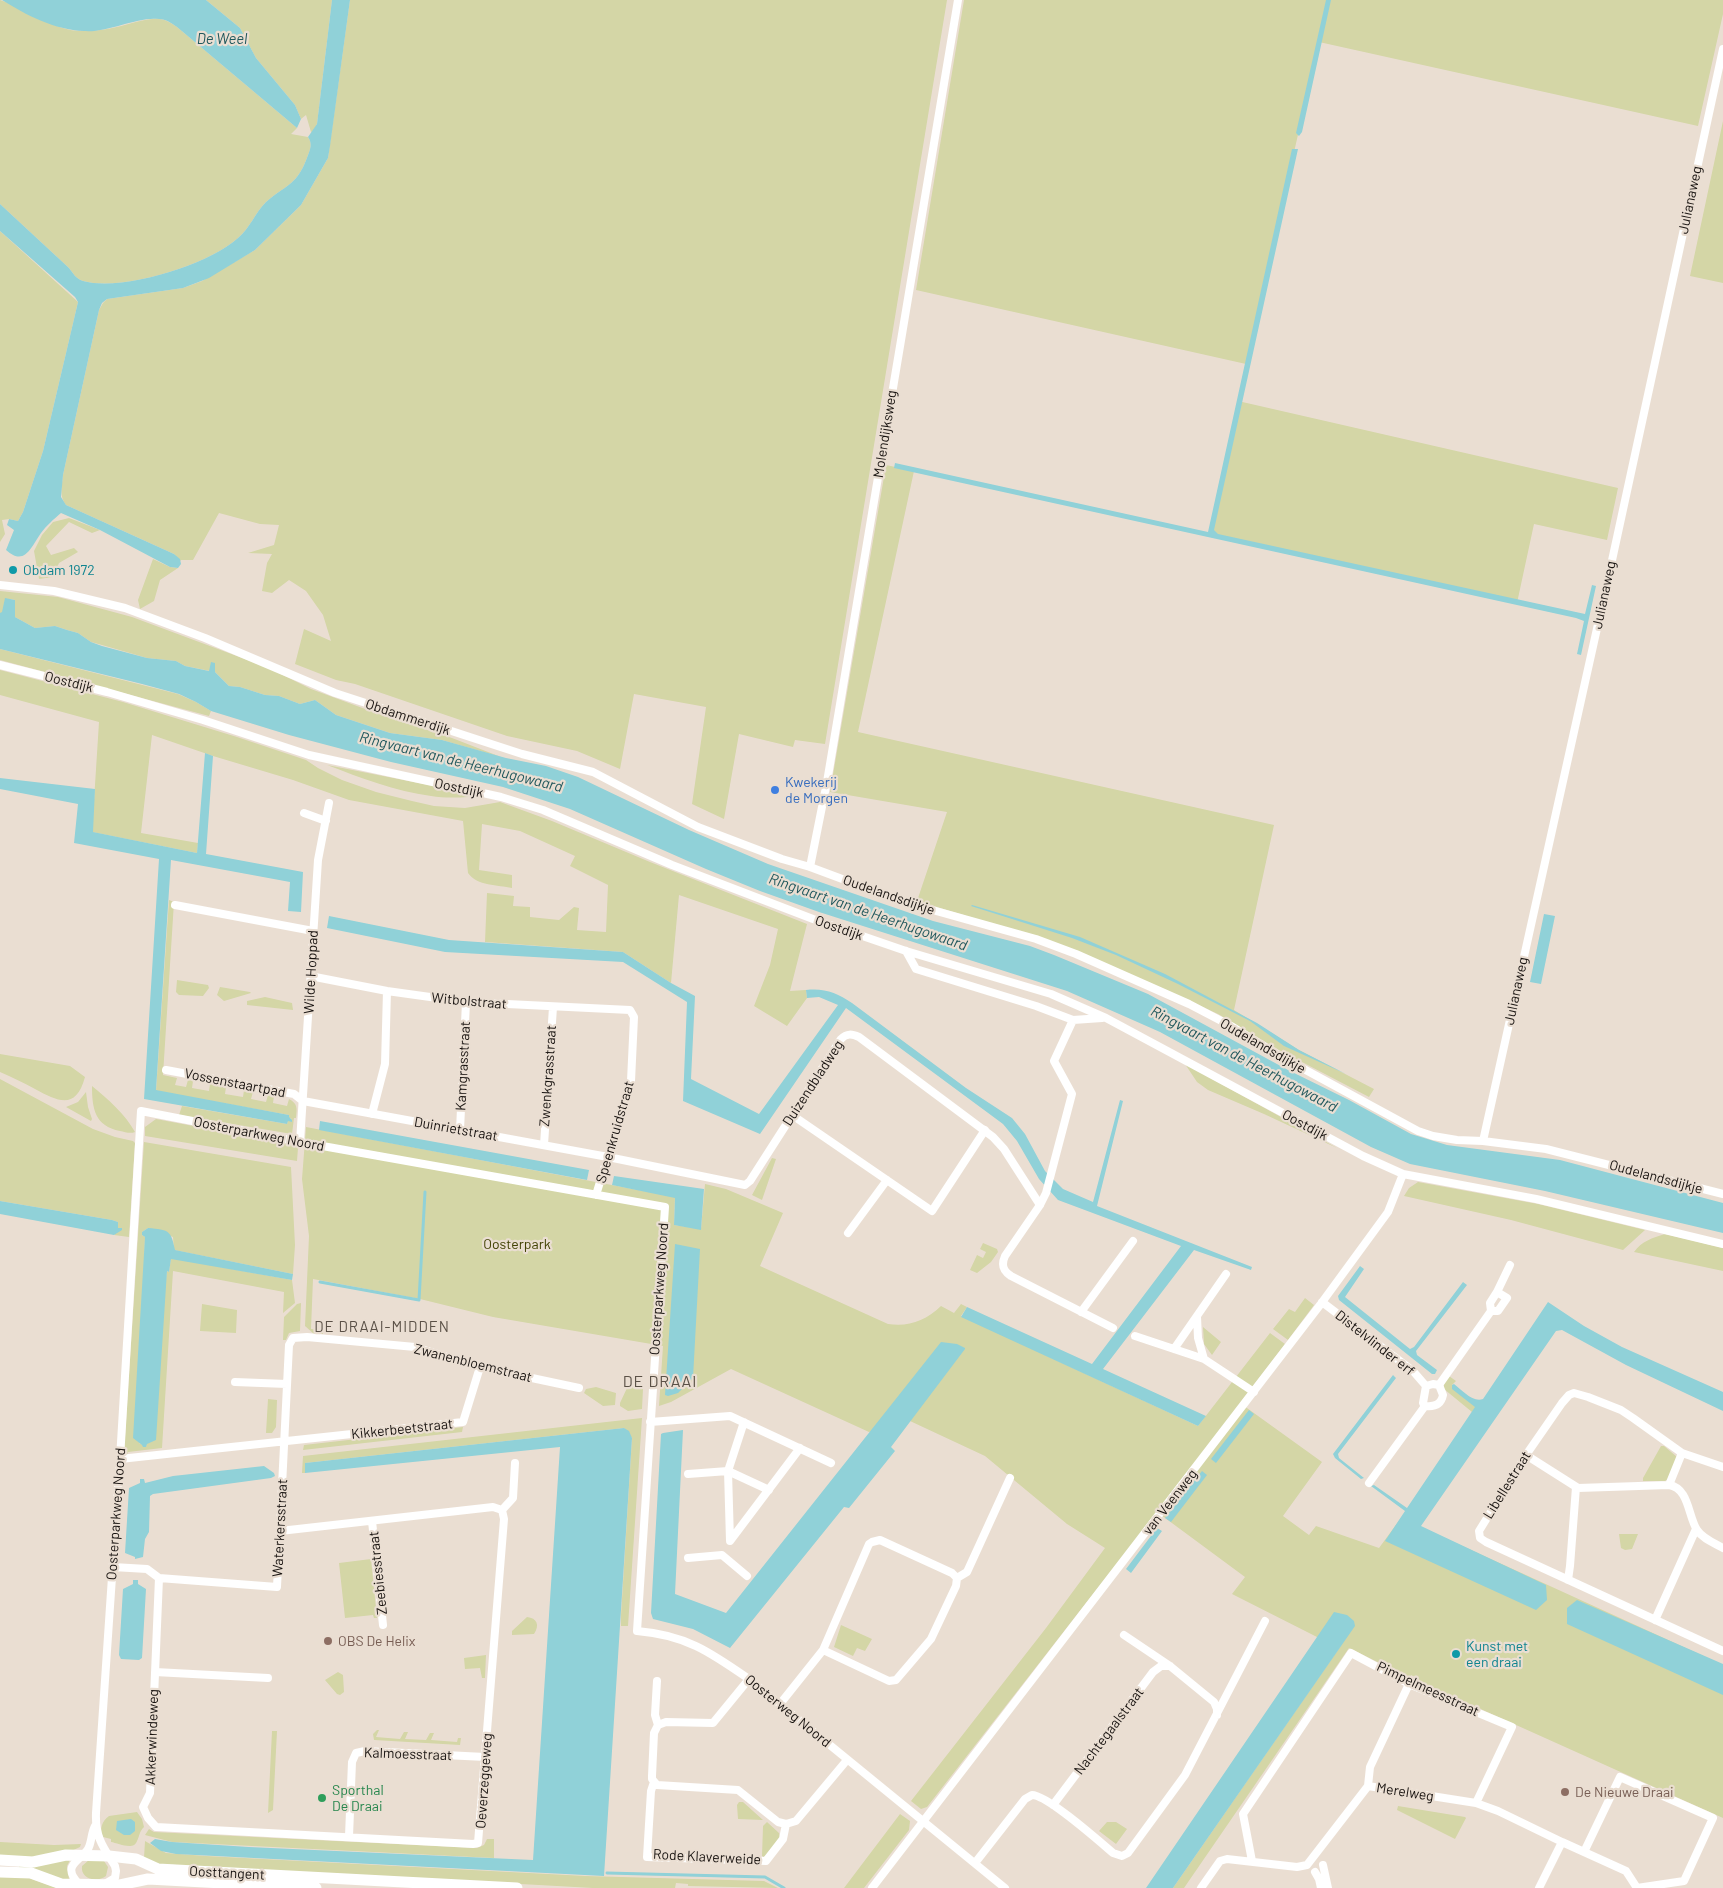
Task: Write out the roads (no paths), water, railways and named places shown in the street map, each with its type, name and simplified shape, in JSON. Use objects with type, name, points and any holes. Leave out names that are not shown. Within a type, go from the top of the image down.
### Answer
[{"type":"main road","name":"Oosttangent","points":[[0,1860],[33,1862],[56,1856],[109,1856],[136,1859],[158,1869],[517,1888]]},
{"type":"main road","name":"Oosttangent","points":[[0,1872],[31,1873],[61,1884],[120,1885],[148,1879],[316,1888]]},
{"type":"street","name":"Molendijksweg","points":[[810,867],[829,772],[915,248],[958,0]]},
{"type":"street","name":"Julianaweg","points":[[1483,1141],[1723,49]]},
{"type":"street","name":"Obdammerdijk","points":[[0,585],[54,591],[125,608],[205,638],[335,693],[522,754],[593,772],[698,827],[782,859],[810,867]]},
{"type":"street","name":"Oostdijk","points":[[0,665],[108,692],[203,720],[309,755],[501,797],[543,810],[672,865],[766,902],[906,951],[1051,994],[1106,1018],[1363,1156],[1403,1174],[1536,1200],[1723,1244]]},
{"type":"street","name":"Wilde Hoppad","points":[[300,1142],[318,860],[329,803]]},
{"type":"street","points":[[304,813],[326,821]]},
{"type":"street","name":"Oudelandsdijkje","points":[[810,867],[904,902],[1036,939],[1076,954],[1189,1004],[1231,1026],[1278,1056],[1418,1131],[1457,1140],[1483,1141],[1546,1149],[1723,1194]]},
{"type":"street","points":[[176,905],[313,931]]},
{"type":"street","points":[[906,951],[916,969],[1036,1006],[1073,1020],[1106,1018]]},
{"type":"street","name":"Witbolstraat","points":[[310,976],[387,991],[466,1002],[630,1010]]},
{"type":"street","points":[[372,1114],[384,1064],[387,991]]},
{"type":"street","name":"Kamgrasstraat","points":[[460,1130],[466,1002]]},
{"type":"street","name":"Zwenkgrasstraat","points":[[544,1145],[553,1007]]},
{"type":"street","name":"Speenkruidstraat","points":[[596,1195],[631,1081],[634,1017],[630,1010]]},
{"type":"street","points":[[1073,1020],[1054,1061],[1072,1094],[1052,1174],[1040,1205],[1005,1256],[1002,1265],[1004,1270],[1011,1276],[1113,1328]]},
{"type":"street","name":"Duizendbladweg","points":[[608,1157],[745,1185],[750,1181],[841,1039],[852,1034],[859,1036],[985,1130],[1004,1149],[1040,1205]]},
{"type":"street","name":"Vossenstaartpad","points":[[166,1070],[294,1094],[303,1101]]},
{"type":"street","name":"Duinrietstraat","points":[[303,1101],[608,1157]]},
{"type":"street","name":"Oosterparkweg Noord","points":[[79,1884],[72,1875],[71,1867],[74,1861],[88,1849],[96,1826],[141,1110],[300,1142],[665,1206],[638,1631]]},
{"type":"street","points":[[792,1115],[932,1211],[985,1130]]},
{"type":"street","name":"van Veenweg","points":[[922,1821],[1322,1302],[1388,1212],[1403,1174]]},
{"type":"street","points":[[848,1233],[887,1180]]},
{"type":"street","points":[[1081,1312],[1133,1241]]},
{"type":"street","points":[[1451,1398],[1443,1395],[1439,1385],[1491,1312],[1490,1303],[1510,1266]]},
{"type":"street","points":[[1174,1349],[1226,1274]]},
{"type":"street","points":[[1491,1312],[1498,1311],[1507,1298],[1497,1292]]},
{"type":"street","name":"Distelvlinder erf","points":[[1322,1302],[1414,1371],[1426,1386]]},
{"type":"street","points":[[1198,1315],[1198,1338],[1204,1359]]},
{"type":"street","name":"Waterkersstraat","points":[[159,1578],[277,1587],[289,1342],[296,1336],[307,1337]]},
{"type":"street","points":[[1135,1336],[1204,1359],[1254,1392]]},
{"type":"street","name":"Zwanenbloemstraat","points":[[307,1337],[415,1347],[480,1367],[579,1388]]},
{"type":"street","name":"Kikkerbeetstraat","points":[[284,1442],[463,1422],[480,1367]]},
{"type":"street","points":[[235,1382],[287,1384]]},
{"type":"street","name":"Distelvlinder erf","points":[[1426,1386],[1432,1384],[1439,1385]]},
{"type":"street","name":"Distelvlinder erf","points":[[1425,1406],[1423,1400],[1426,1386]]},
{"type":"street","name":"Libellestraat","points":[[1723,1467],[1682,1453],[1621,1410],[1588,1397],[1574,1394],[1565,1399],[1526,1455],[1480,1528],[1479,1534],[1486,1542],[1723,1651]]},
{"type":"street","points":[[1369,1482],[1425,1406],[1438,1404],[1443,1395]]},
{"type":"street","points":[[650,1422],[730,1416],[831,1463]]},
{"type":"street","points":[[730,1541],[728,1470],[744,1422]]},
{"type":"street","points":[[120,1459],[284,1442]]},
{"type":"street","points":[[722,1555],[730,1541],[800,1448]]},
{"type":"street","points":[[1669,1486],[1682,1453]]},
{"type":"street","points":[[1526,1455],[1576,1487],[1676,1487],[1681,1491],[1696,1528],[1705,1538],[1723,1548]]},
{"type":"street","points":[[280,1531],[493,1507],[502,1510],[513,1498],[515,1462]]},
{"type":"street","points":[[688,1474],[728,1470],[769,1490]]},
{"type":"street","points":[[956,1578],[967,1572],[1010,1478]]},
{"type":"street","points":[[1568,1580],[1576,1487]]},
{"type":"street","name":"Oeverzeggeweg","points":[[268,1832],[478,1843],[504,1523],[502,1510]]},
{"type":"street","name":"Zeebiesstraat","points":[[372,1521],[383,1625]]},
{"type":"street","points":[[1655,1620],[1696,1528]]},
{"type":"street","points":[[780,1704],[823,1650],[872,1542],[880,1540],[952,1573],[956,1578],[956,1586],[931,1639],[896,1680],[889,1681],[823,1650]]},
{"type":"street","points":[[688,1558],[722,1555],[747,1576]]},
{"type":"street","points":[[113,1567],[147,1569],[159,1578]]},
{"type":"street","name":"Akkerwindeweg","points":[[159,1578],[150,1793],[143,1807],[151,1823],[156,1827],[268,1832]]},
{"type":"street","points":[[975,1863],[1027,1797],[1032,1795],[1037,1795],[1053,1805],[1114,1853],[1122,1856],[1126,1855],[1182,1781],[1265,1621]]},
{"type":"street","name":"Oosterweg Noord","points":[[638,1631],[664,1634],[686,1641],[711,1653],[749,1679],[1005,1888]]},
{"type":"street","points":[[1124,1635],[1170,1666],[1214,1702],[1217,1715]]},
{"type":"street","name":"Pimpelmeesstraat","points":[[1252,1861],[1243,1814],[1351,1653],[1410,1684],[1512,1727],[1476,1803]]},
{"type":"street","name":"Nachtegaalstraat","points":[[1053,1805],[1153,1672],[1161,1666],[1170,1666]]},
{"type":"street","points":[[155,1672],[268,1678]]},
{"type":"street","points":[[658,1725],[666,1722],[712,1723],[749,1679]]},
{"type":"street","name":"Rode Klaverweide","points":[[657,1681],[655,1715],[658,1725],[654,1733],[652,1776],[654,1782],[651,1791],[647,1857],[766,1861],[783,1839],[786,1824]]},
{"type":"street","points":[[1368,1786],[1370,1767],[1410,1684]]},
{"type":"street","name":"Kalmoesstraat","points":[[349,1836],[352,1762],[356,1753],[485,1757]]},
{"type":"street","points":[[654,1782],[662,1787],[738,1790],[778,1822],[786,1824],[796,1821],[847,1760]]},
{"type":"street","points":[[1584,1852],[1620,1777],[1713,1818],[1684,1881],[1637,1888]]},
{"type":"street","name":"Merelweg","points":[[1202,1888],[1220,1862],[1226,1859],[1297,1867],[1307,1865],[1368,1786],[1476,1803],[1498,1811],[1626,1870],[1637,1888]]},
{"type":"street","points":[[872,1888],[922,1821]]},
{"type":"street","name":"Oosterparkweg Noord","points":[[96,1826],[102,1847],[116,1866],[116,1874],[112,1881],[104,1885]]},
{"type":"street","points":[[1539,1888],[1562,1842]]},
{"type":"street","points":[[1323,1865],[1328,1888]]},
{"type":"street","points":[[1315,1872],[1321,1888]]},
{"type":"water","name":"De Weel","points":[[2,0],[206,0],[240,28],[256,58],[295,105],[301,119],[297,128],[177,27],[166,20],[142,20],[103,30],[73,30],[41,21]]},
{"type":"water","points":[[332,0],[350,0],[330,146],[328,158],[301,205],[255,250],[209,278],[183,288],[107,299],[102,303],[99,310],[63,475],[61,497],[66,505],[174,554],[180,559],[181,564],[178,568],[170,567],[100,530],[61,513],[43,530],[27,553],[23,556],[13,555],[6,550],[14,530],[7,525],[9,519],[18,521],[23,512],[43,451],[78,302],[75,297],[0,231],[0,204],[83,281],[119,283],[164,274],[207,258],[224,248],[242,234],[266,202],[296,178],[304,165],[310,148],[308,137],[317,124]]},
{"type":"water","points":[[1326,0],[1331,0],[1302,132],[1299,136],[1296,133]]},
{"type":"water","points":[[1292,149],[1298,149],[1214,530],[1218,534],[1585,614],[1592,585],[1596,586],[1581,655],[1577,654],[1584,621],[1576,618],[894,468],[895,463],[1208,532]]},
{"type":"water","name":"Ringvaart van de Heerhugowaard","points":[[5,598],[15,600],[15,617],[35,628],[55,626],[78,633],[91,642],[102,646],[147,658],[176,661],[185,666],[209,671],[211,662],[215,663],[215,672],[229,686],[240,687],[265,695],[279,696],[300,704],[315,700],[336,715],[390,733],[442,740],[506,758],[546,766],[578,777],[689,830],[768,864],[933,921],[1030,946],[1148,994],[1411,1134],[1447,1145],[1560,1160],[1723,1203],[1723,1233],[1545,1191],[1410,1164],[1371,1147],[1160,1032],[1067,991],[819,912],[760,891],[570,809],[503,787],[391,762],[289,735],[211,711],[179,694],[0,649],[0,613],[2,612]]},
{"type":"water","points":[[205,753],[213,756],[206,854],[303,872],[301,912],[288,911],[290,882],[171,860],[156,1090],[289,1115],[292,1122],[288,1121],[287,1124],[144,1099],[159,859],[74,843],[78,804],[0,789],[0,778],[95,789],[93,832],[197,853]]},
{"type":"water","points":[[972,905],[1080,937],[1165,974],[1257,1023],[1299,1050],[1346,1074],[1284,1046],[1250,1021],[1116,955],[1072,938]]},
{"type":"water","points":[[1544,914],[1555,916],[1541,984],[1530,982]]},
{"type":"water","points":[[329,916],[449,940],[623,952],[695,996],[691,1079],[759,1114],[838,1005],[819,997],[807,998],[806,990],[819,990],[836,994],[852,1003],[966,1088],[1012,1118],[1025,1134],[1045,1171],[1063,1189],[1093,1202],[1120,1100],[1123,1101],[1097,1206],[1252,1267],[1251,1270],[1194,1250],[1103,1369],[1206,1416],[1198,1426],[961,1317],[967,1307],[1092,1364],[1181,1246],[1058,1200],[1039,1179],[1017,1141],[1003,1124],[846,1008],[760,1134],[683,1101],[687,1002],[623,962],[445,952],[327,928]]},
{"type":"water","points":[[320,1121],[589,1170],[587,1180],[319,1130]]},
{"type":"water","points":[[614,1176],[704,1189],[701,1230],[674,1225],[675,1198],[612,1185]]},
{"type":"water","points":[[0,1201],[112,1220],[118,1222],[118,1228],[122,1228],[122,1230],[114,1235],[0,1214]]},
{"type":"water","points":[[148,1228],[161,1229],[168,1232],[172,1238],[175,1250],[293,1274],[292,1280],[171,1259],[169,1272],[167,1271],[156,1440],[143,1447],[133,1438],[145,1237],[142,1235],[142,1232]]},
{"type":"water","points":[[675,1244],[700,1249],[693,1378],[678,1393],[668,1396],[665,1395]]},
{"type":"water","points":[[1360,1266],[1364,1269],[1345,1297],[1410,1349],[1414,1347],[1463,1282],[1467,1285],[1416,1351],[1417,1355],[1437,1370],[1435,1374],[1432,1374],[1339,1300],[1338,1296]]},
{"type":"water","points":[[1548,1302],[1584,1326],[1622,1347],[1723,1392],[1723,1411],[1626,1365],[1562,1330],[1556,1331],[1421,1526],[1546,1585],[1547,1600],[1536,1610],[1385,1541],[1405,1511],[1371,1486],[1374,1485],[1407,1508],[1475,1407],[1452,1389],[1452,1385],[1454,1384],[1472,1398],[1483,1399]]},
{"type":"water","points":[[941,1342],[957,1344],[965,1349],[891,1447],[895,1451],[849,1508],[844,1507],[730,1648],[693,1629],[653,1619],[651,1613],[661,1434],[683,1430],[675,1594],[726,1613]]},
{"type":"water","points":[[1393,1375],[1396,1378],[1338,1454],[1339,1458],[1364,1478],[1361,1479],[1335,1458],[1333,1454]]},
{"type":"water","points":[[1249,1410],[1254,1414],[1216,1463],[1211,1459]]},
{"type":"water","points":[[624,1428],[629,1431],[632,1438],[604,1876],[176,1854],[161,1851],[150,1843],[155,1839],[172,1842],[249,1847],[533,1860],[560,1447],[305,1473],[305,1463]]},
{"type":"water","points":[[264,1466],[274,1473],[275,1476],[153,1494],[150,1496],[149,1532],[145,1539],[143,1557],[135,1559],[135,1557],[125,1553],[129,1488],[140,1483],[140,1479],[144,1479],[145,1483],[173,1476]]},
{"type":"water","points":[[1202,1471],[1207,1475],[1171,1522],[1165,1518]]},
{"type":"water","points":[[1157,1528],[1162,1531],[1131,1573],[1126,1569]]},
{"type":"water","points":[[133,1580],[138,1580],[138,1584],[146,1589],[142,1658],[139,1660],[121,1659],[119,1655],[123,1589],[133,1584]]},
{"type":"water","points":[[1577,1600],[1723,1664],[1723,1695],[1567,1624],[1567,1608]]},
{"type":"water","points":[[1334,1612],[1347,1615],[1354,1621],[1355,1626],[1173,1888],[1146,1888]]},
{"type":"water","points":[[131,1819],[135,1822],[135,1831],[130,1835],[124,1835],[116,1830],[117,1821]]},
{"type":"waterway","points":[[320,1282],[419,1300],[425,1192]]},
{"type":"waterway","points":[[607,1873],[765,1877],[784,1888]]},
{"type":"place","name":"Obdam 1972","points":[[13,570]]},
{"type":"place","name":"Kwekerij de Morgen","points":[[775,790]]},
{"type":"place","name":"OBS De Helix","points":[[328,1641]]},
{"type":"place","name":"Kunst met een draai","points":[[1456,1654]]},
{"type":"place","name":"De Nieuwe Draai","points":[[1565,1792]]},
{"type":"place","name":"Sporthal De Draai","points":[[322,1798]]},
{"type":"district","name":"DE DRAAI-MIDDEN","points":[[382,1327]]},
{"type":"district","name":"DE DRAAI","points":[[660,1382]]},
{"type":"park label","name":"Oosterpark","points":[[517,1244]]}]
